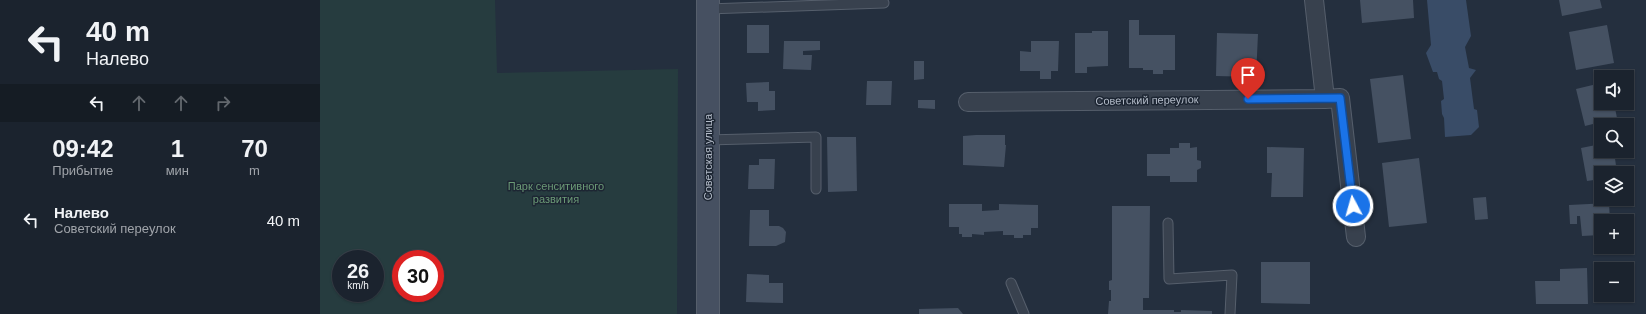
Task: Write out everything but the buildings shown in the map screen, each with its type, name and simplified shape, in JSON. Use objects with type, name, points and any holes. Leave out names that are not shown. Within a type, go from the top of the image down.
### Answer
[{"type":"main road","name":"Советская улица","points":[[708,5],[708,314]]},
{"type":"street","points":[[1314,0],[1325,99]]},
{"type":"street","name":"Советский переулок","points":[[968,102],[1340,98],[1356,237]]},
{"type":"lane","points":[[708,5],[884,3]]},
{"type":"lane","points":[[708,140],[816,137],[816,189]]},
{"type":"lane","points":[[1168,224],[1169,279],[1232,275],[1230,314]]},
{"type":"lane","points":[[1011,283],[1024,314]]},
{"type":"green space","name":"Парк сенситивного развития","points":[[320,0],[495,0],[497,73],[678,69],[677,314],[320,314]]},
{"type":"water","points":[[1427,0],[1466,0],[1471,36],[1465,47],[1469,68],[1476,70],[1470,78],[1474,109],[1477,110],[1479,127],[1471,135],[1445,137],[1441,101],[1444,99],[1442,81],[1439,79],[1437,72],[1433,72],[1426,53],[1431,45]]},
{"type":"route","points":[[1248,99],[1340,98],[1353,206]]}]
